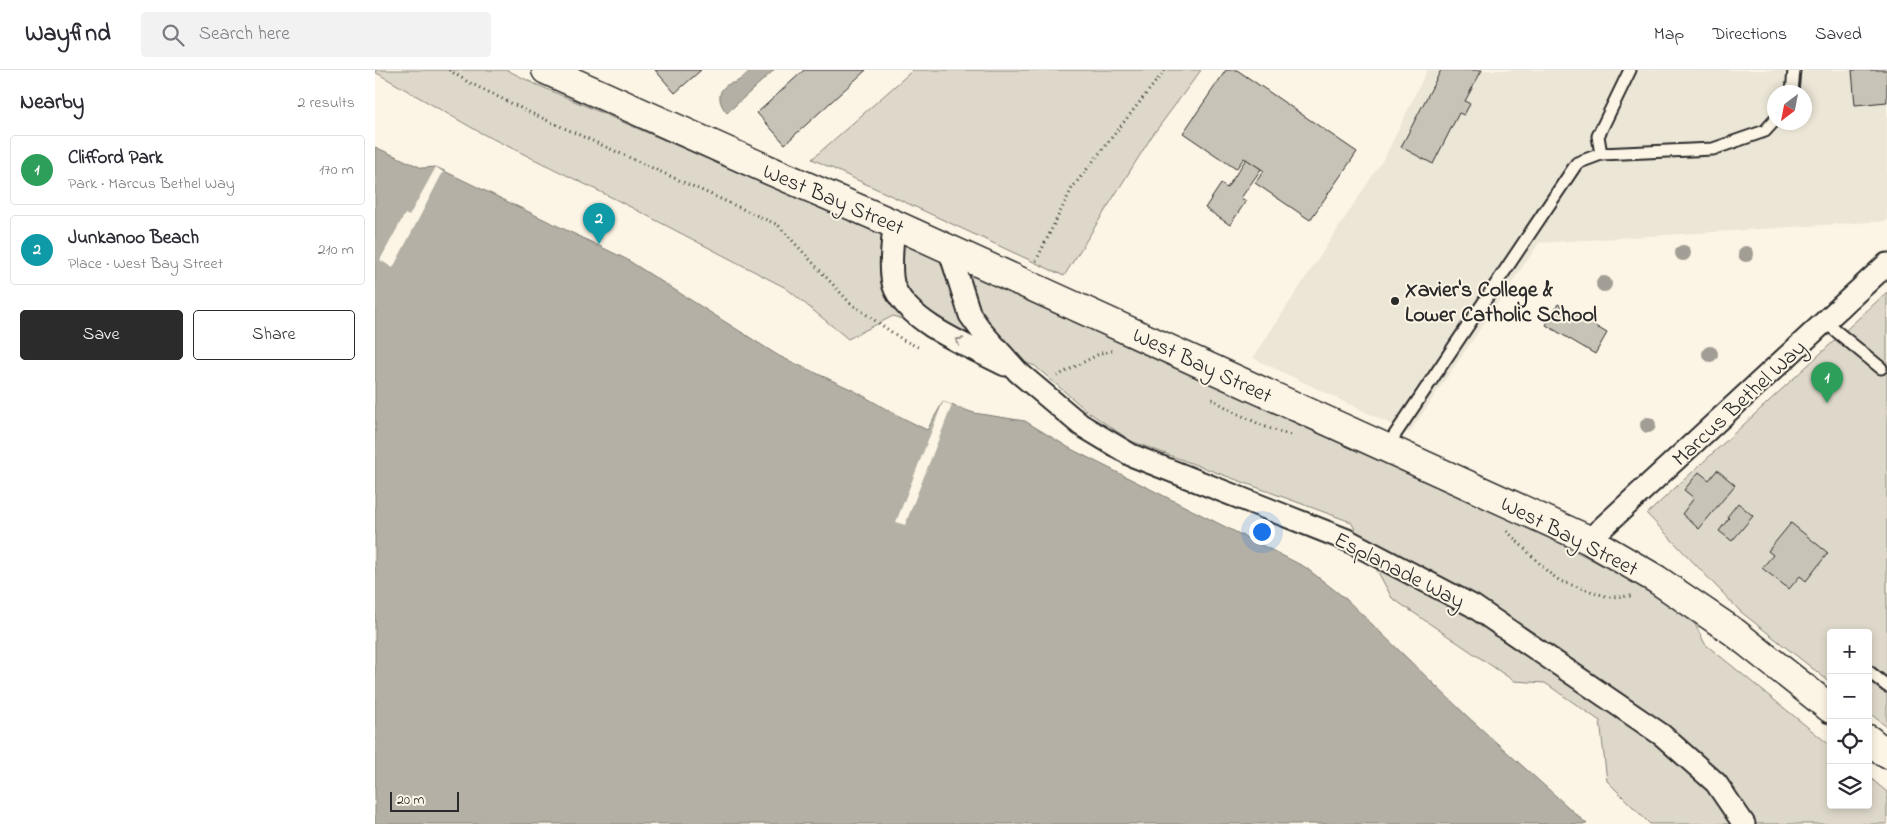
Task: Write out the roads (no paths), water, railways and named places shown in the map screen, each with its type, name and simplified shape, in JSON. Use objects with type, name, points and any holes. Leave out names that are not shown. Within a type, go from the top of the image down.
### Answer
[{"type":"highway","name":"West Bay Street","points":[[546,70],[1025,283],[1589,540],[1656,579],[1734,632],[1827,706]]},
{"type":"highway","points":[[1872,742],[1887,754]]},
{"type":"street","name":"Esplanade Way","points":[[894,224],[891,263],[895,288],[911,310],[928,324],[1018,372]]},
{"type":"street","name":"Esplanade Way","points":[[949,249],[970,314],[983,333],[1018,372],[1081,425],[1131,455],[1347,540],[1473,606],[1662,735],[1716,782],[1744,824]]},
{"type":"street","name":"Marcus Bethel Way","points":[[1589,540],[1887,264]]},
{"type":"lane","points":[[1601,154],[1598,136],[1630,70]]},
{"type":"lane","points":[[1793,85],[1794,70]]},
{"type":"lane","points":[[1386,448],[1577,163],[1601,154],[1713,149],[1767,128]]},
{"type":"lane","points":[[1825,322],[1881,368]]},
{"type":"lane","points":[[1872,674],[1887,686]]},
{"type":"place","name":"Junkanoo Beach","points":[[599,244]]},
{"type":"place","name":"Xavier's College & Lower Catholic School","points":[[1395,301]]},
{"type":"place","name":"Clifford Park","points":[[1827,403]]}]
